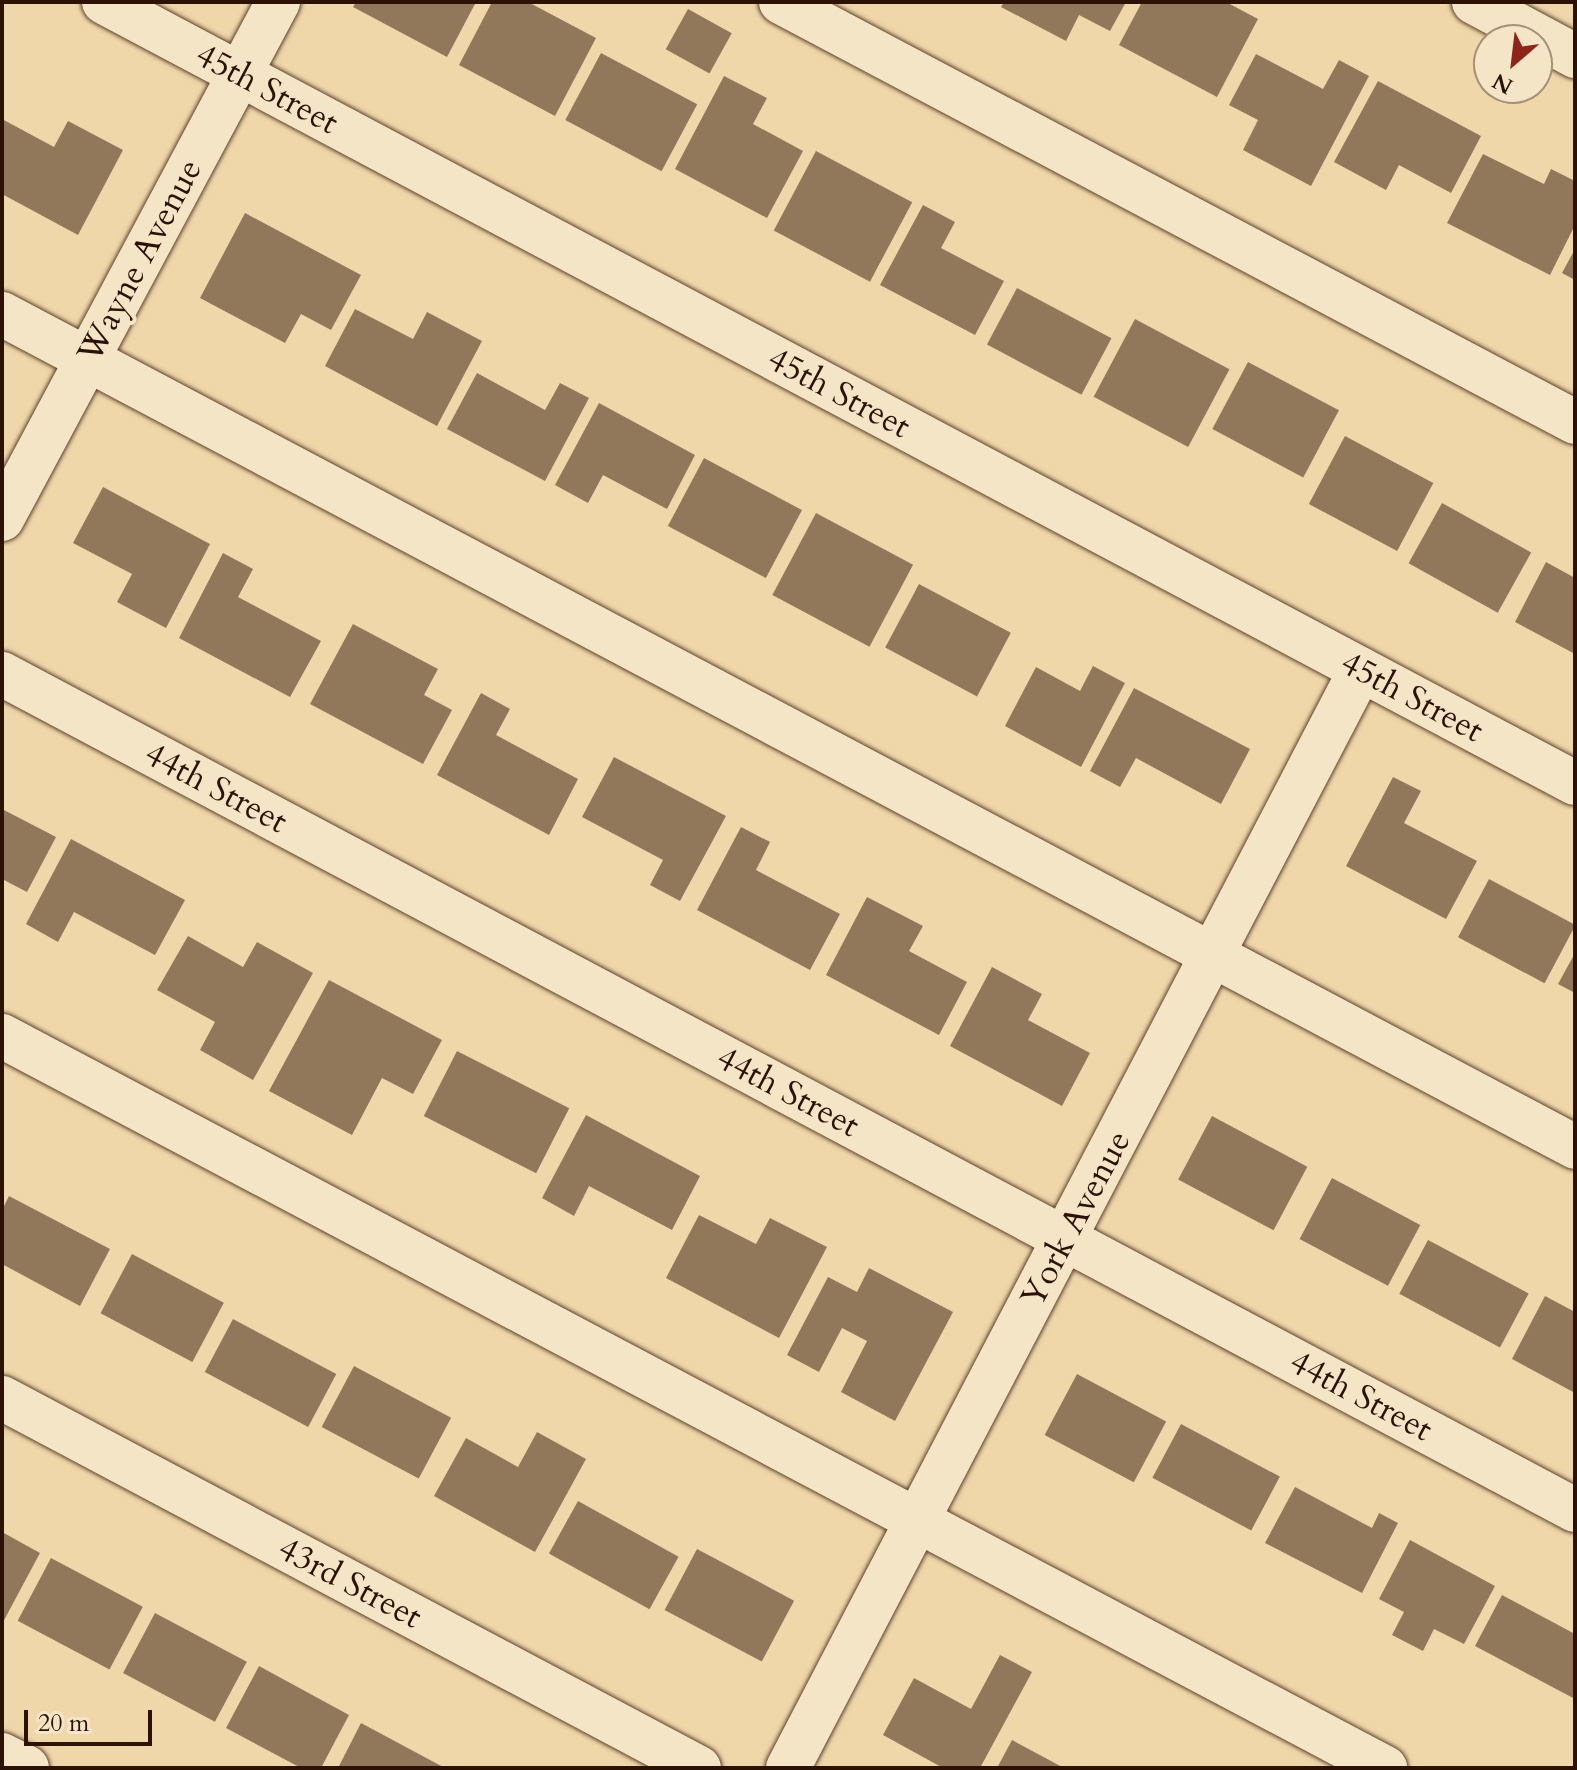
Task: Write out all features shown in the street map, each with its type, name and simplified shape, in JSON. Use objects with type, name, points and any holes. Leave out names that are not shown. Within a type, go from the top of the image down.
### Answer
[{"type":"street","name":"45th Street","points":[[104,2],[1575,783]]},
{"type":"street","name":"Wayne Avenue","points":[[2,519],[278,2]]},
{"type":"street","points":[[781,2],[1575,422]]},
{"type":"street","points":[[1474,2],[1575,56]]},
{"type":"street","points":[[2,314],[1214,953],[1575,1147]]},
{"type":"street","name":"York Avenue","points":[[788,1768],[1361,669]]},
{"type":"street","name":"44th Street","points":[[2,674],[1575,1510]]},
{"type":"street","points":[[2,1036],[1385,1768]]},
{"type":"street","name":"43rd Street","points":[[2,1398],[699,1768]]},
{"type":"street","points":[[2,1755],[27,1768]]},
{"type":"building","points":[[356,2],[476,2],[447,57],[353,7]]},
{"type":"building","points":[[492,2],[528,2],[596,38],[555,116],[459,65]]},
{"type":"building","points":[[1004,2],[1126,2],[1110,31],[1079,15],[1066,41],[1001,7]]},
{"type":"building","points":[[1142,2],[1226,2],[1258,19],[1217,97],[1119,45]]},
{"type":"building","points":[[688,9],[732,33],[709,73],[666,49]]},
{"type":"building","points":[[601,53],[697,104],[662,171],[565,120]]},
{"type":"building","points":[[1256,54],[1323,89],[1339,60],[1369,76],[1311,186],[1243,150],[1258,120],[1229,105]]},
{"type":"building","points":[[724,76],[767,98],[753,124],[803,151],[767,218],[675,169]]},
{"type":"building","points":[[1378,81],[1481,136],[1451,193],[1399,165],[1386,190],[1334,162]]},
{"type":"building","points":[[2,119],[54,147],[68,121],[123,150],[78,235],[2,194]]},
{"type":"building","points":[[816,151],[912,202],[870,282],[774,230]]},
{"type":"building","points":[[1483,154],[1544,184],[1551,169],[1575,181],[1575,225],[1550,275],[1447,223]]},
{"type":"building","points":[[923,205],[955,222],[941,248],[1004,281],[975,335],[880,285]]},
{"type":"building","points":[[245,213],[361,275],[331,330],[301,314],[285,343],[200,298]]},
{"type":"building","points":[[1575,249],[1575,280],[1562,273]]},
{"type":"building","points":[[1017,288],[1111,338],[1081,395],[987,345]]},
{"type":"building","points":[[355,309],[413,339],[427,312],[482,341],[437,426],[325,366]]},
{"type":"building","points":[[1135,319],[1229,369],[1188,447],[1094,397]]},
{"type":"building","points":[[1248,362],[1339,410],[1303,477],[1212,429]]},
{"type":"building","points":[[477,373],[545,410],[560,383],[589,398],[545,481],[447,429]]},
{"type":"building","points":[[599,403],[695,455],[667,509],[603,475],[588,503],[555,485]]},
{"type":"building","points":[[1345,436],[1433,483],[1397,551],[1309,504]]},
{"type":"building","points":[[704,458],[802,510],[766,578],[668,526]]},
{"type":"building","points":[[103,487],[210,544],[166,628],[117,602],[132,574],[73,543]]},
{"type":"building","points":[[1442,503],[1531,552],[1498,613],[1409,563]]},
{"type":"building","points":[[816,513],[913,565],[869,647],[772,595]]},
{"type":"building","points":[[223,553],[253,569],[238,597],[321,641],[290,697],[179,638]]},
{"type":"building","points":[[1546,562],[1575,578],[1575,654],[1515,622]]},
{"type":"building","points":[[919,584],[1011,633],[977,696],[885,648]]},
{"type":"building","points":[[353,624],[438,669],[424,695],[452,710],[423,764],[310,704]]},
{"type":"building","points":[[1093,666],[1125,683],[1081,767],[1005,726],[1036,667],[1080,691]]},
{"type":"building","points":[[1134,688],[1250,749],[1221,804],[1136,758],[1120,787],[1090,771]]},
{"type":"building","points":[[481,693],[510,709],[496,735],[578,779],[549,835],[437,775]]},
{"type":"building","points":[[614,757],[726,816],[680,901],[650,885],[663,860],[582,817]]},
{"type":"building","points":[[1393,777],[1421,791],[1404,823],[1477,861],[1446,919],[1346,866]]},
{"type":"building","points":[[2,809],[56,837],[27,892],[2,879]]},
{"type":"building","points":[[741,827],[770,842],[756,870],[840,914],[810,970],[697,910]]},
{"type":"building","points":[[71,839],[185,900],[155,955],[74,912],[58,942],[26,924]]},
{"type":"building","points":[[1489,879],[1575,925],[1545,983],[1458,937]]},
{"type":"building","points":[[867,897],[923,926],[909,951],[967,982],[939,1035],[826,975]]},
{"type":"building","points":[[188,936],[243,967],[257,942],[313,973],[253,1080],[200,1050],[215,1022],[157,990]]},
{"type":"building","points":[[1575,953],[1575,993],[1558,984]]},
{"type":"building","points":[[992,967],[1042,994],[1028,1020],[1090,1053],[1062,1106],[950,1046]]},
{"type":"building","points":[[329,980],[442,1040],[413,1094],[382,1078],[352,1135],[269,1091]]},
{"type":"building","points":[[457,1051],[569,1108],[536,1173],[424,1116]]},
{"type":"building","points":[[586,1115],[700,1176],[672,1230],[589,1186],[574,1216],[542,1198]]},
{"type":"building","points":[[1212,1116],[1307,1167],[1274,1230],[1178,1180]]},
{"type":"building","points":[[1332,1178],[1420,1225],[1388,1286],[1300,1239]]},
{"type":"building","points":[[9,1196],[110,1249],[80,1306],[2,1264],[2,1210]]},
{"type":"building","points":[[699,1215],[756,1244],[770,1218],[827,1247],[779,1338],[666,1278]]},
{"type":"building","points":[[1428,1240],[1529,1294],[1500,1347],[1399,1294]]},
{"type":"building","points":[[132,1254],[224,1303],[192,1362],[101,1313]]},
{"type":"building","points":[[869,1268],[953,1312],[895,1421],[841,1392],[867,1341],[842,1328],[819,1372],[787,1355],[828,1277],[857,1292]]},
{"type":"building","points":[[1545,1296],[1575,1312],[1575,1393],[1512,1359]]},
{"type":"building","points":[[233,1319],[336,1374],[308,1427],[205,1372]]},
{"type":"building","points":[[354,1366],[451,1418],[419,1479],[322,1427]]},
{"type":"building","points":[[1077,1374],[1166,1421],[1134,1482],[1045,1435]]},
{"type":"building","points":[[1181,1424],[1280,1477],[1251,1530],[1152,1478]]},
{"type":"building","points":[[537,1432],[586,1459],[535,1552],[434,1496],[466,1438],[518,1467]]},
{"type":"building","points":[[1295,1487],[1372,1528],[1379,1513],[1398,1523],[1362,1593],[1265,1543]]},
{"type":"building","points":[[578,1501],[679,1557],[649,1609],[549,1553]]},
{"type":"building","points":[[2,1532],[40,1553],[2,1624]]},
{"type":"building","points":[[1410,1540],[1495,1586],[1464,1644],[1434,1629],[1423,1651],[1392,1635],[1404,1612],[1379,1599]]},
{"type":"building","points":[[697,1549],[794,1601],[762,1662],[665,1610]]},
{"type":"building","points":[[51,1558],[143,1607],[109,1670],[18,1621]]},
{"type":"building","points":[[1502,1595],[1575,1634],[1575,1699],[1475,1646]]},
{"type":"building","points":[[155,1613],[247,1662],[215,1722],[123,1673]]},
{"type":"building","points":[[1000,1655],[1032,1672],[980,1768],[943,1768],[883,1735],[914,1678],[971,1709]]},
{"type":"building","points":[[259,1666],[349,1715],[321,1768],[301,1768],[226,1728]]},
{"type":"building","points":[[361,1723],[445,1768],[338,1768]]},
{"type":"building","points":[[1012,1740],[1064,1768],[997,1768]]}]
